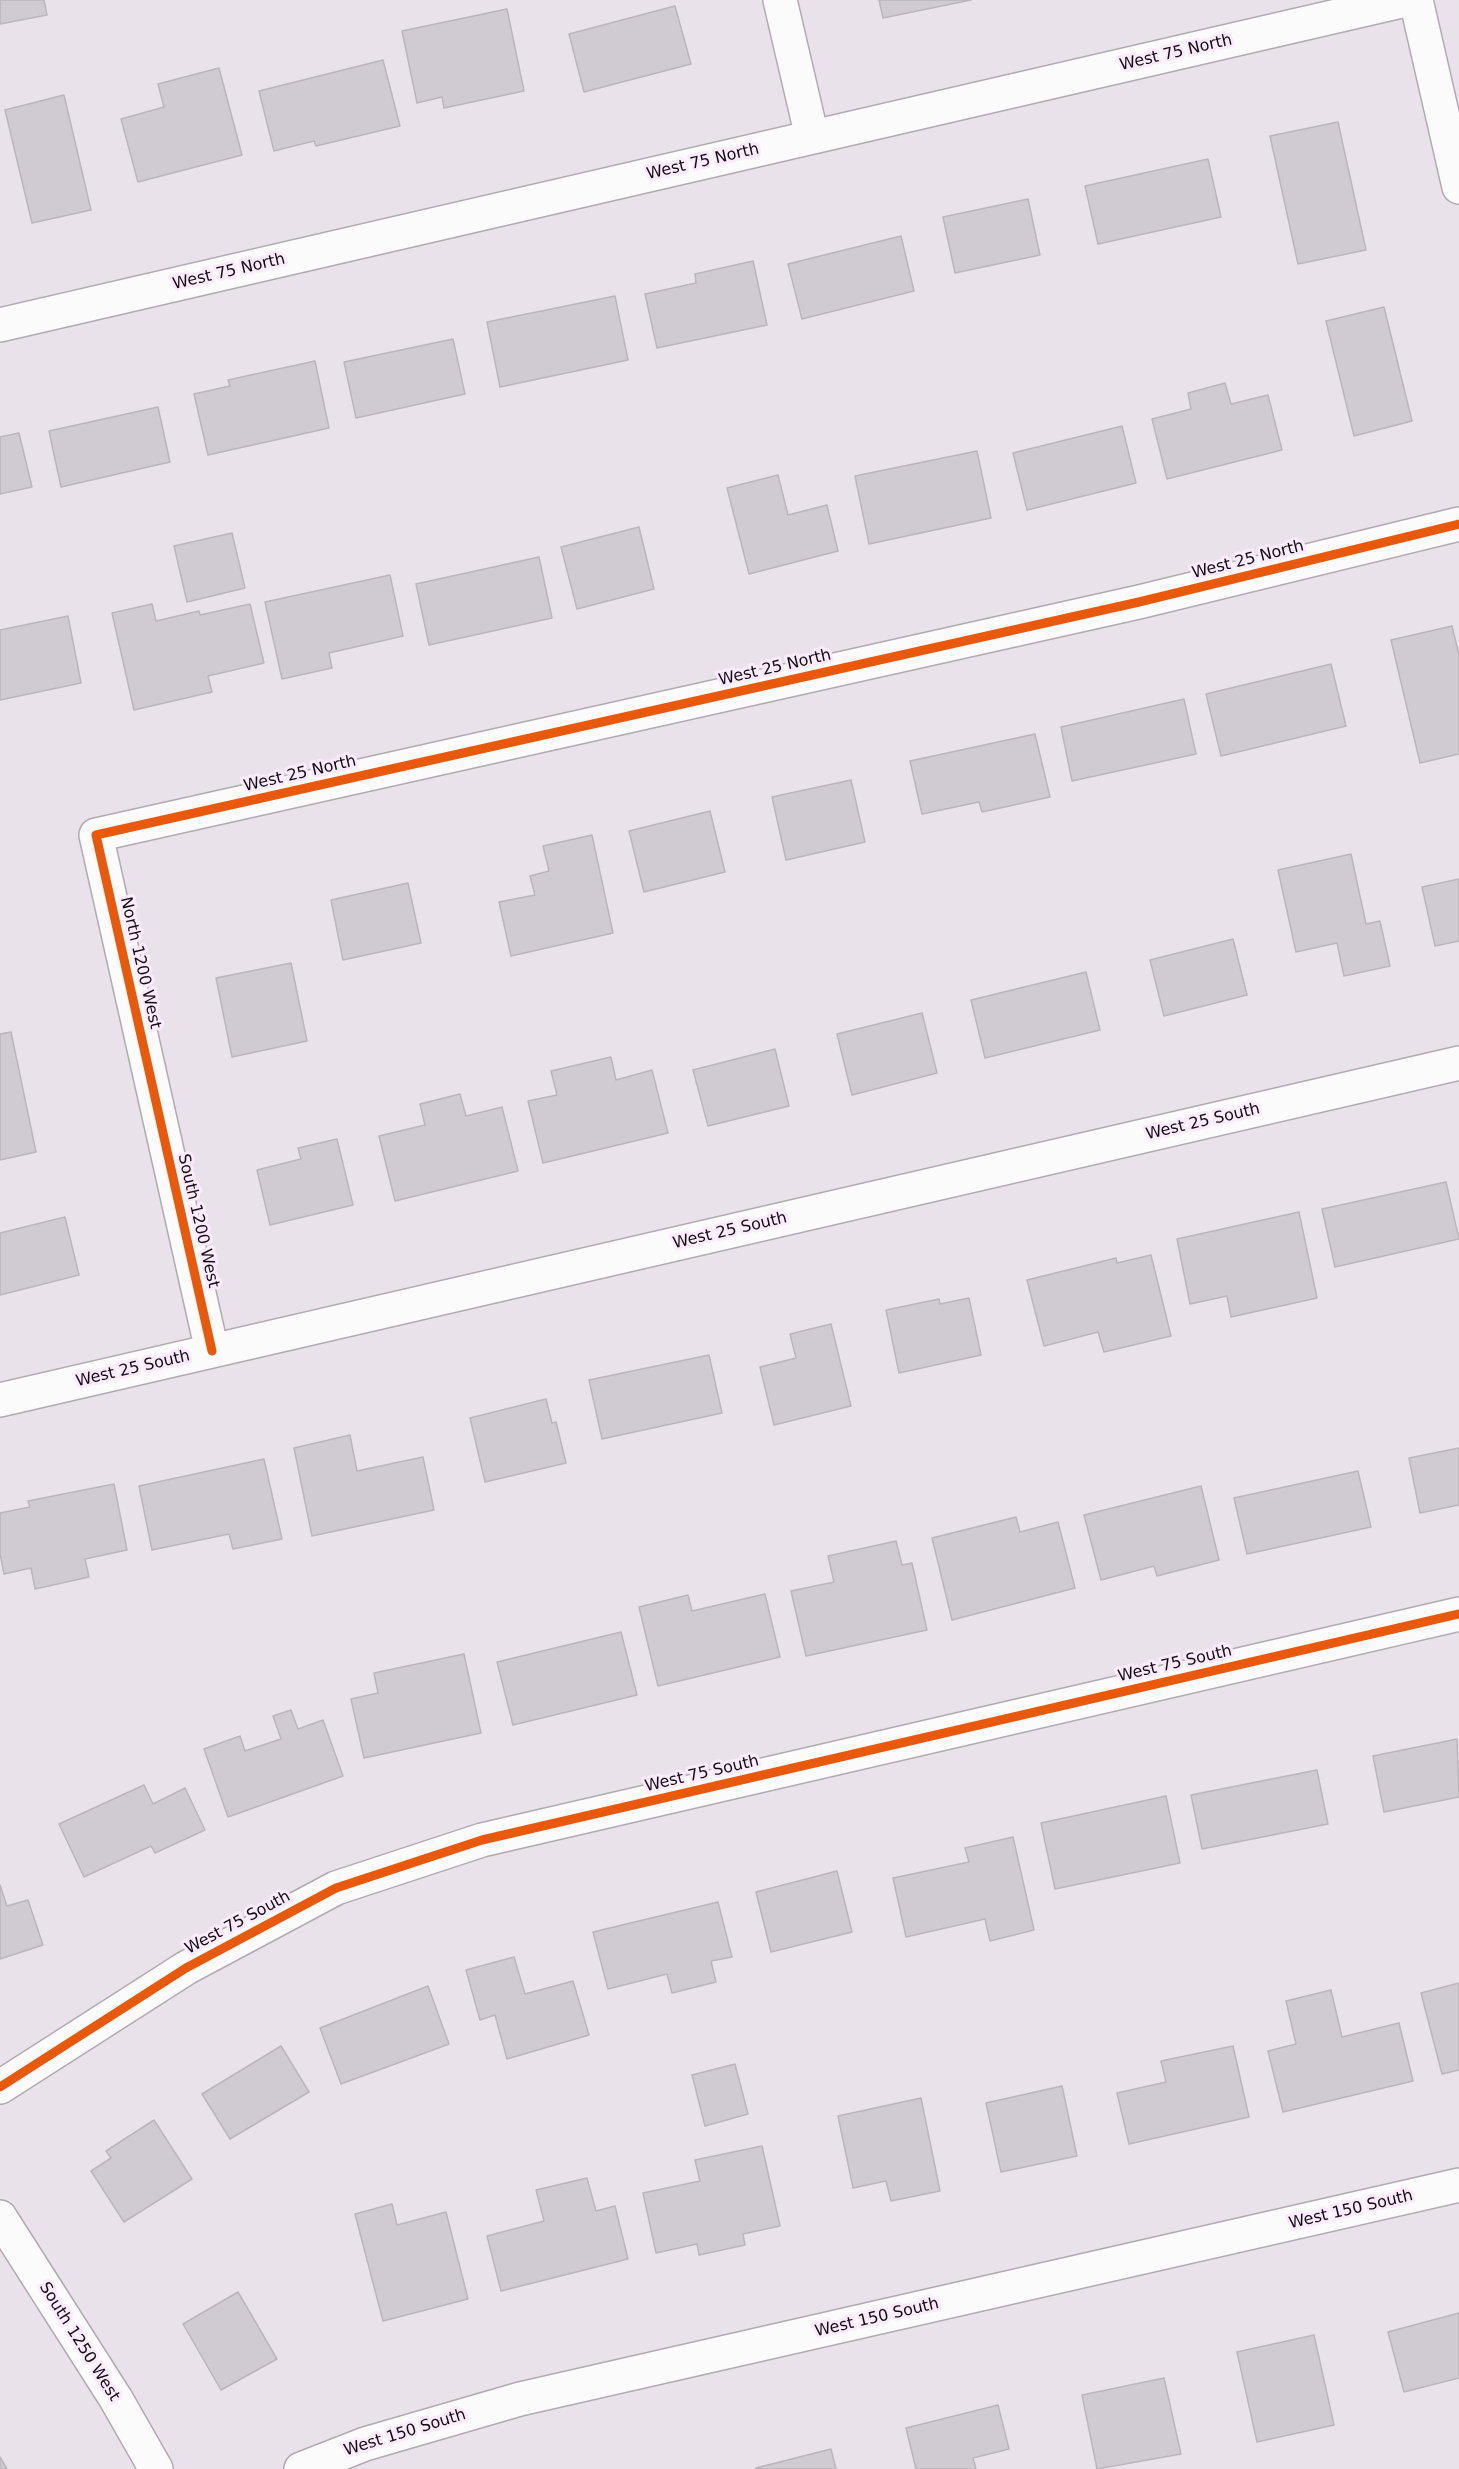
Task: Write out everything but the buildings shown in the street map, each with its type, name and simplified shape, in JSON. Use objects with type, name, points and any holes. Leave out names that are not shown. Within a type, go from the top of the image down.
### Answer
[{"type":"street","points":[[780,0],[812,137]]},
{"type":"street","name":"West 75 North","points":[[0,325],[1406,0]]},
{"type":"street","points":[[1416,0],[1459,187]]},
{"type":"street","name":"West 25 North","points":[[96,835],[1140,602],[1459,524]]},
{"type":"street","name":"North 1200 West","points":[[96,835],[155,1098]]},
{"type":"street","name":"West 25 South","points":[[0,1400],[1459,1063]]},
{"type":"street","name":"South 1200 West","points":[[155,1098],[212,1351]]},
{"type":"street","name":"West 75 South","points":[[0,2087],[186,1968],[336,1888],[482,1840],[1459,1614]]},
{"type":"street","name":"West 150 South","points":[[300,2469],[364,2444],[520,2399],[1459,2185]]},
{"type":"street","name":"South 1250 West","points":[[0,2217],[116,2399],[156,2469]]},
{"type":"cycle path","points":[[212,1351],[96,835],[1139,602],[1459,524]]},
{"type":"cycle path","points":[[0,2087],[186,1968],[336,1888],[482,1840],[1459,1614]]}]
